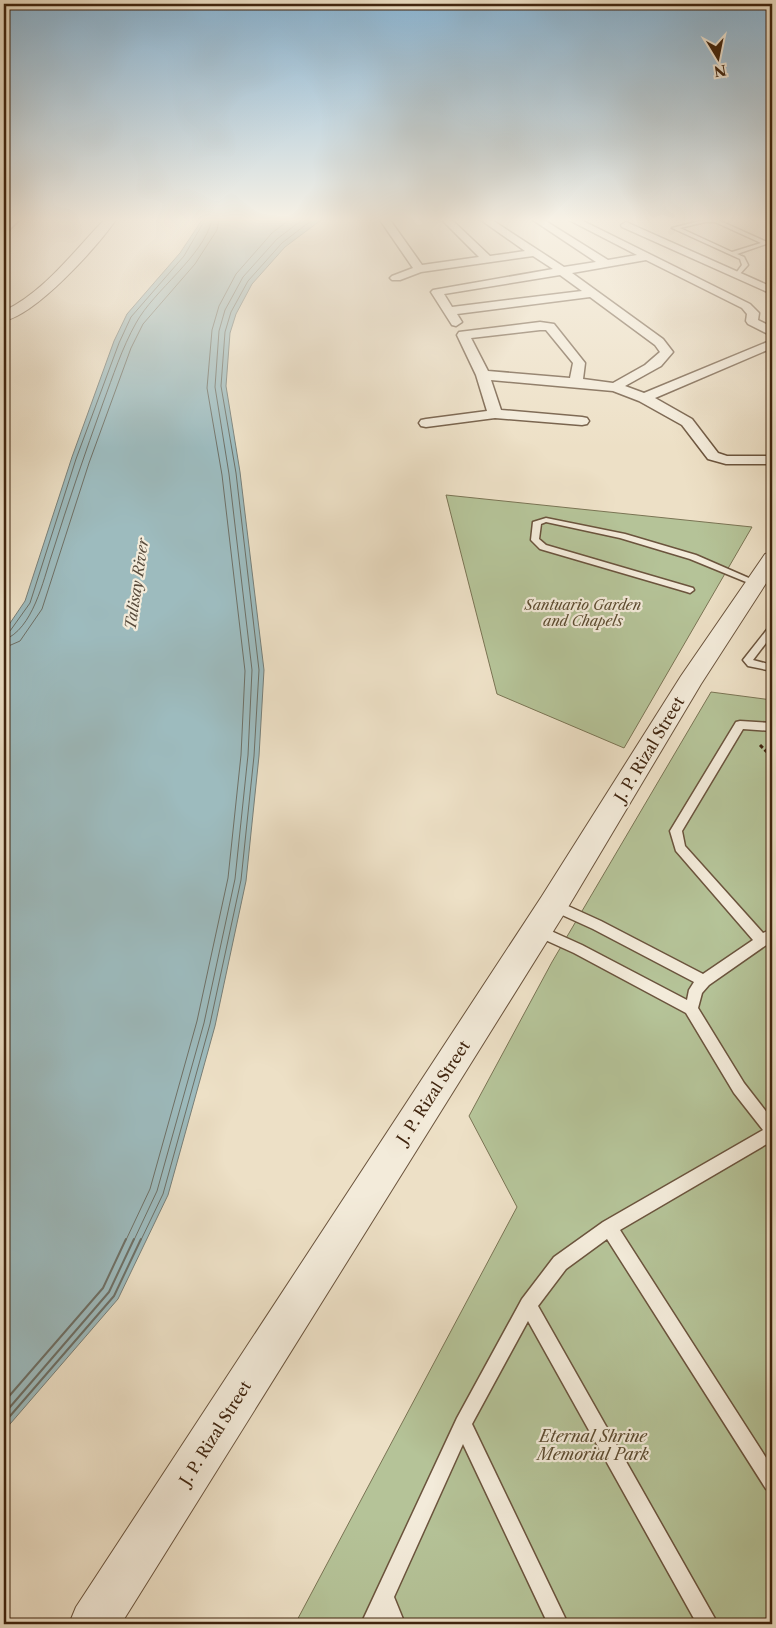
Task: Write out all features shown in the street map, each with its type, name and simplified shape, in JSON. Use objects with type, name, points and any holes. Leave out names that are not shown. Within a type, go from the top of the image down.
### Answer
[{"type":"street","points":[[4,317],[20,310],[38,296]]},
{"type":"street","points":[[440,296],[463,335],[483,375],[495,414]]},
{"type":"street","points":[[449,310],[566,296]]},
{"type":"street","points":[[595,296],[659,342],[667,352],[661,361],[627,378],[614,387]]},
{"type":"street","points":[[726,296],[746,306],[753,313],[752,321],[772,332]]},
{"type":"street","points":[[463,335],[540,326],[550,327],[579,363],[575,382]]},
{"type":"street","points":[[644,398],[772,344]]},
{"type":"street","points":[[483,375],[614,387],[644,398],[687,422],[713,456],[726,460],[772,460]]},
{"type":"street","points":[[426,423],[495,414],[582,421]]},
{"type":"street","name":"J. P. Rizal Street","points":[[93,1624],[553,905],[690,682],[754,582],[772,558]]},
{"type":"lane","points":[[690,590],[543,547],[535,540],[537,522],[546,520],[631,539],[693,557],[754,582]]},
{"type":"lane","points":[[772,628],[748,660],[751,664],[772,668]]},
{"type":"lane","points":[[691,1009],[696,990],[704,981],[766,937],[680,848],[676,831],[740,725],[772,726]]},
{"type":"lane","points":[[553,905],[597,924],[704,981]]},
{"type":"lane","points":[[371,1624],[463,1424],[528,1305],[560,1263],[609,1228],[696,1180],[772,1132],[739,1088],[691,1009],[578,949],[536,930]]},
{"type":"lane","points":[[609,1228],[772,1483]]},
{"type":"lane","points":[[528,1305],[708,1624]]},
{"type":"lane","points":[[463,1424],[558,1624]]},
{"type":"lane","points":[[384,1597],[395,1624]]},
{"type":"green space","name":"Santuario Garden and Chapels","points":[[446,495],[752,527],[624,748],[497,694]]},
{"type":"green space","name":"Eternal Shrine Memorial Park","points":[[711,692],[772,700],[772,1624],[295,1624],[517,1207],[469,1116],[552,962]]},
{"type":"water","name":"Talisay River","points":[[143,296],[246,296],[236,314],[230,333],[226,386],[240,472],[264,670],[259,756],[246,881],[215,1026],[168,1195],[118,1299],[4,1431],[4,632],[25,601],[72,457],[114,341],[127,314]]}]
